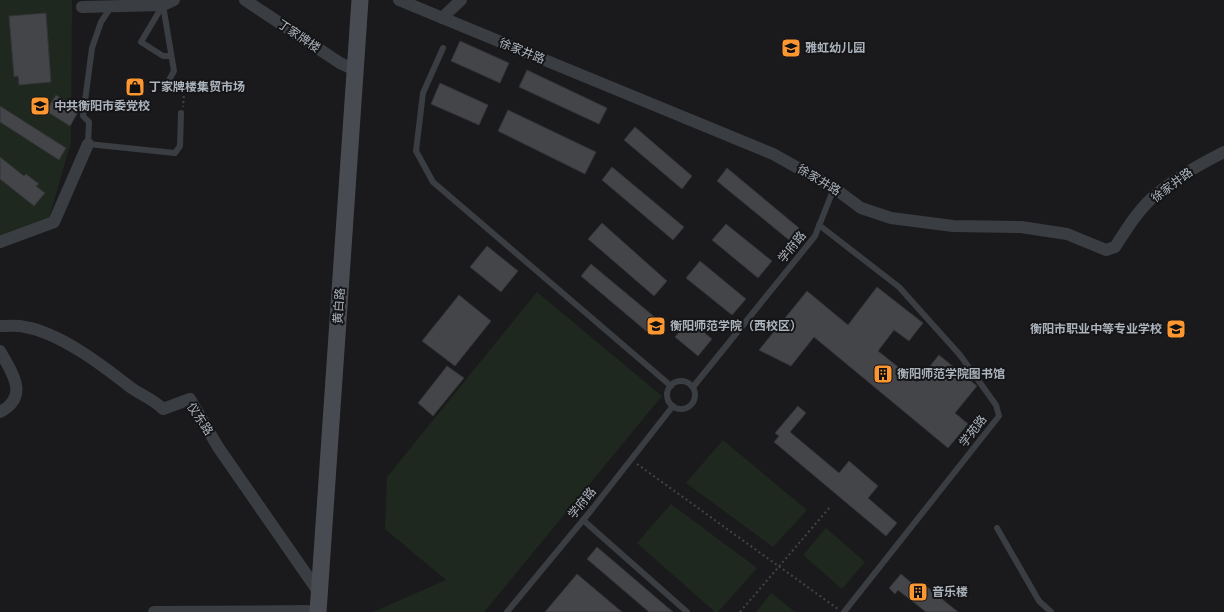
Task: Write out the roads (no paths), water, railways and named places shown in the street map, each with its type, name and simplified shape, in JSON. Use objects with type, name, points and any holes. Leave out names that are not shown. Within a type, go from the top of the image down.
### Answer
[{"type":"main road","name":"黄白路","points":[[319,606],[360,0]]},
{"type":"street","points":[[82,7],[163,5],[174,0]]},
{"type":"street","name":"丁家牌楼","points":[[245,0],[340,63],[355,70]]},
{"type":"street","name":"徐家井路","points":[[398,0],[773,154],[834,188],[861,208],[891,218],[953,226],[1028,228],[1067,234],[1106,250],[1115,247],[1127,229],[1152,198],[1200,164],[1224,152]]},
{"type":"street","points":[[442,18],[461,0]]},
{"type":"street","points":[[0,242],[54,222],[88,144]]},
{"type":"street","name":"仪东路","points":[[0,326],[24,326],[63,340],[120,378],[131,388],[154,400],[163,409],[190,399],[218,447],[319,606]]},
{"type":"street","points":[[0,351],[14,377],[18,390],[14,401],[0,412]]},
{"type":"street","points":[[154,612],[319,606]]},
{"type":"lane","points":[[163,5],[174,70],[168,82]]},
{"type":"lane","points":[[163,5],[141,42],[163,56],[171,56]]},
{"type":"lane","points":[[112,7],[101,22],[92,48],[83,116],[90,122],[88,144],[175,153],[180,146],[181,113]]},
{"type":"lane","points":[[443,48],[423,93],[416,151],[433,182],[671,386]]},
{"type":"lane","name":"学府路","points":[[693,387],[815,236],[834,188]]},
{"type":"lane","name":"学苑路","points":[[820,225],[899,287],[960,355],[996,404],[999,416],[843,612]]},
{"type":"lane","points":[[682,381],[693,387],[695,393],[692,404],[683,409],[673,406],[670,403],[668,394],[671,386],[676,382],[682,381]]},
{"type":"lane","name":"学府路","points":[[507,612],[583,520],[673,406]]},
{"type":"lane","points":[[583,520],[687,612]]},
{"type":"lane","points":[[997,528],[1039,601],[1051,612]]},
{"type":"place","name":"雅虹幼儿园","points":[[791,48]]},
{"type":"place","name":"丁家牌楼集贸市场","points":[[135,87]]},
{"type":"place","name":"中共衡阳市委党校","points":[[40,106]]},
{"type":"place","name":"衡阳师范学院（西校区）","points":[[656,326]]},
{"type":"place","name":"衡阳市职业中等专业学校","points":[[1176,329]]},
{"type":"place","name":"衡阳师范学院图书馆","points":[[883,374]]},
{"type":"place","name":"音乐楼","points":[[918,592]]}]
